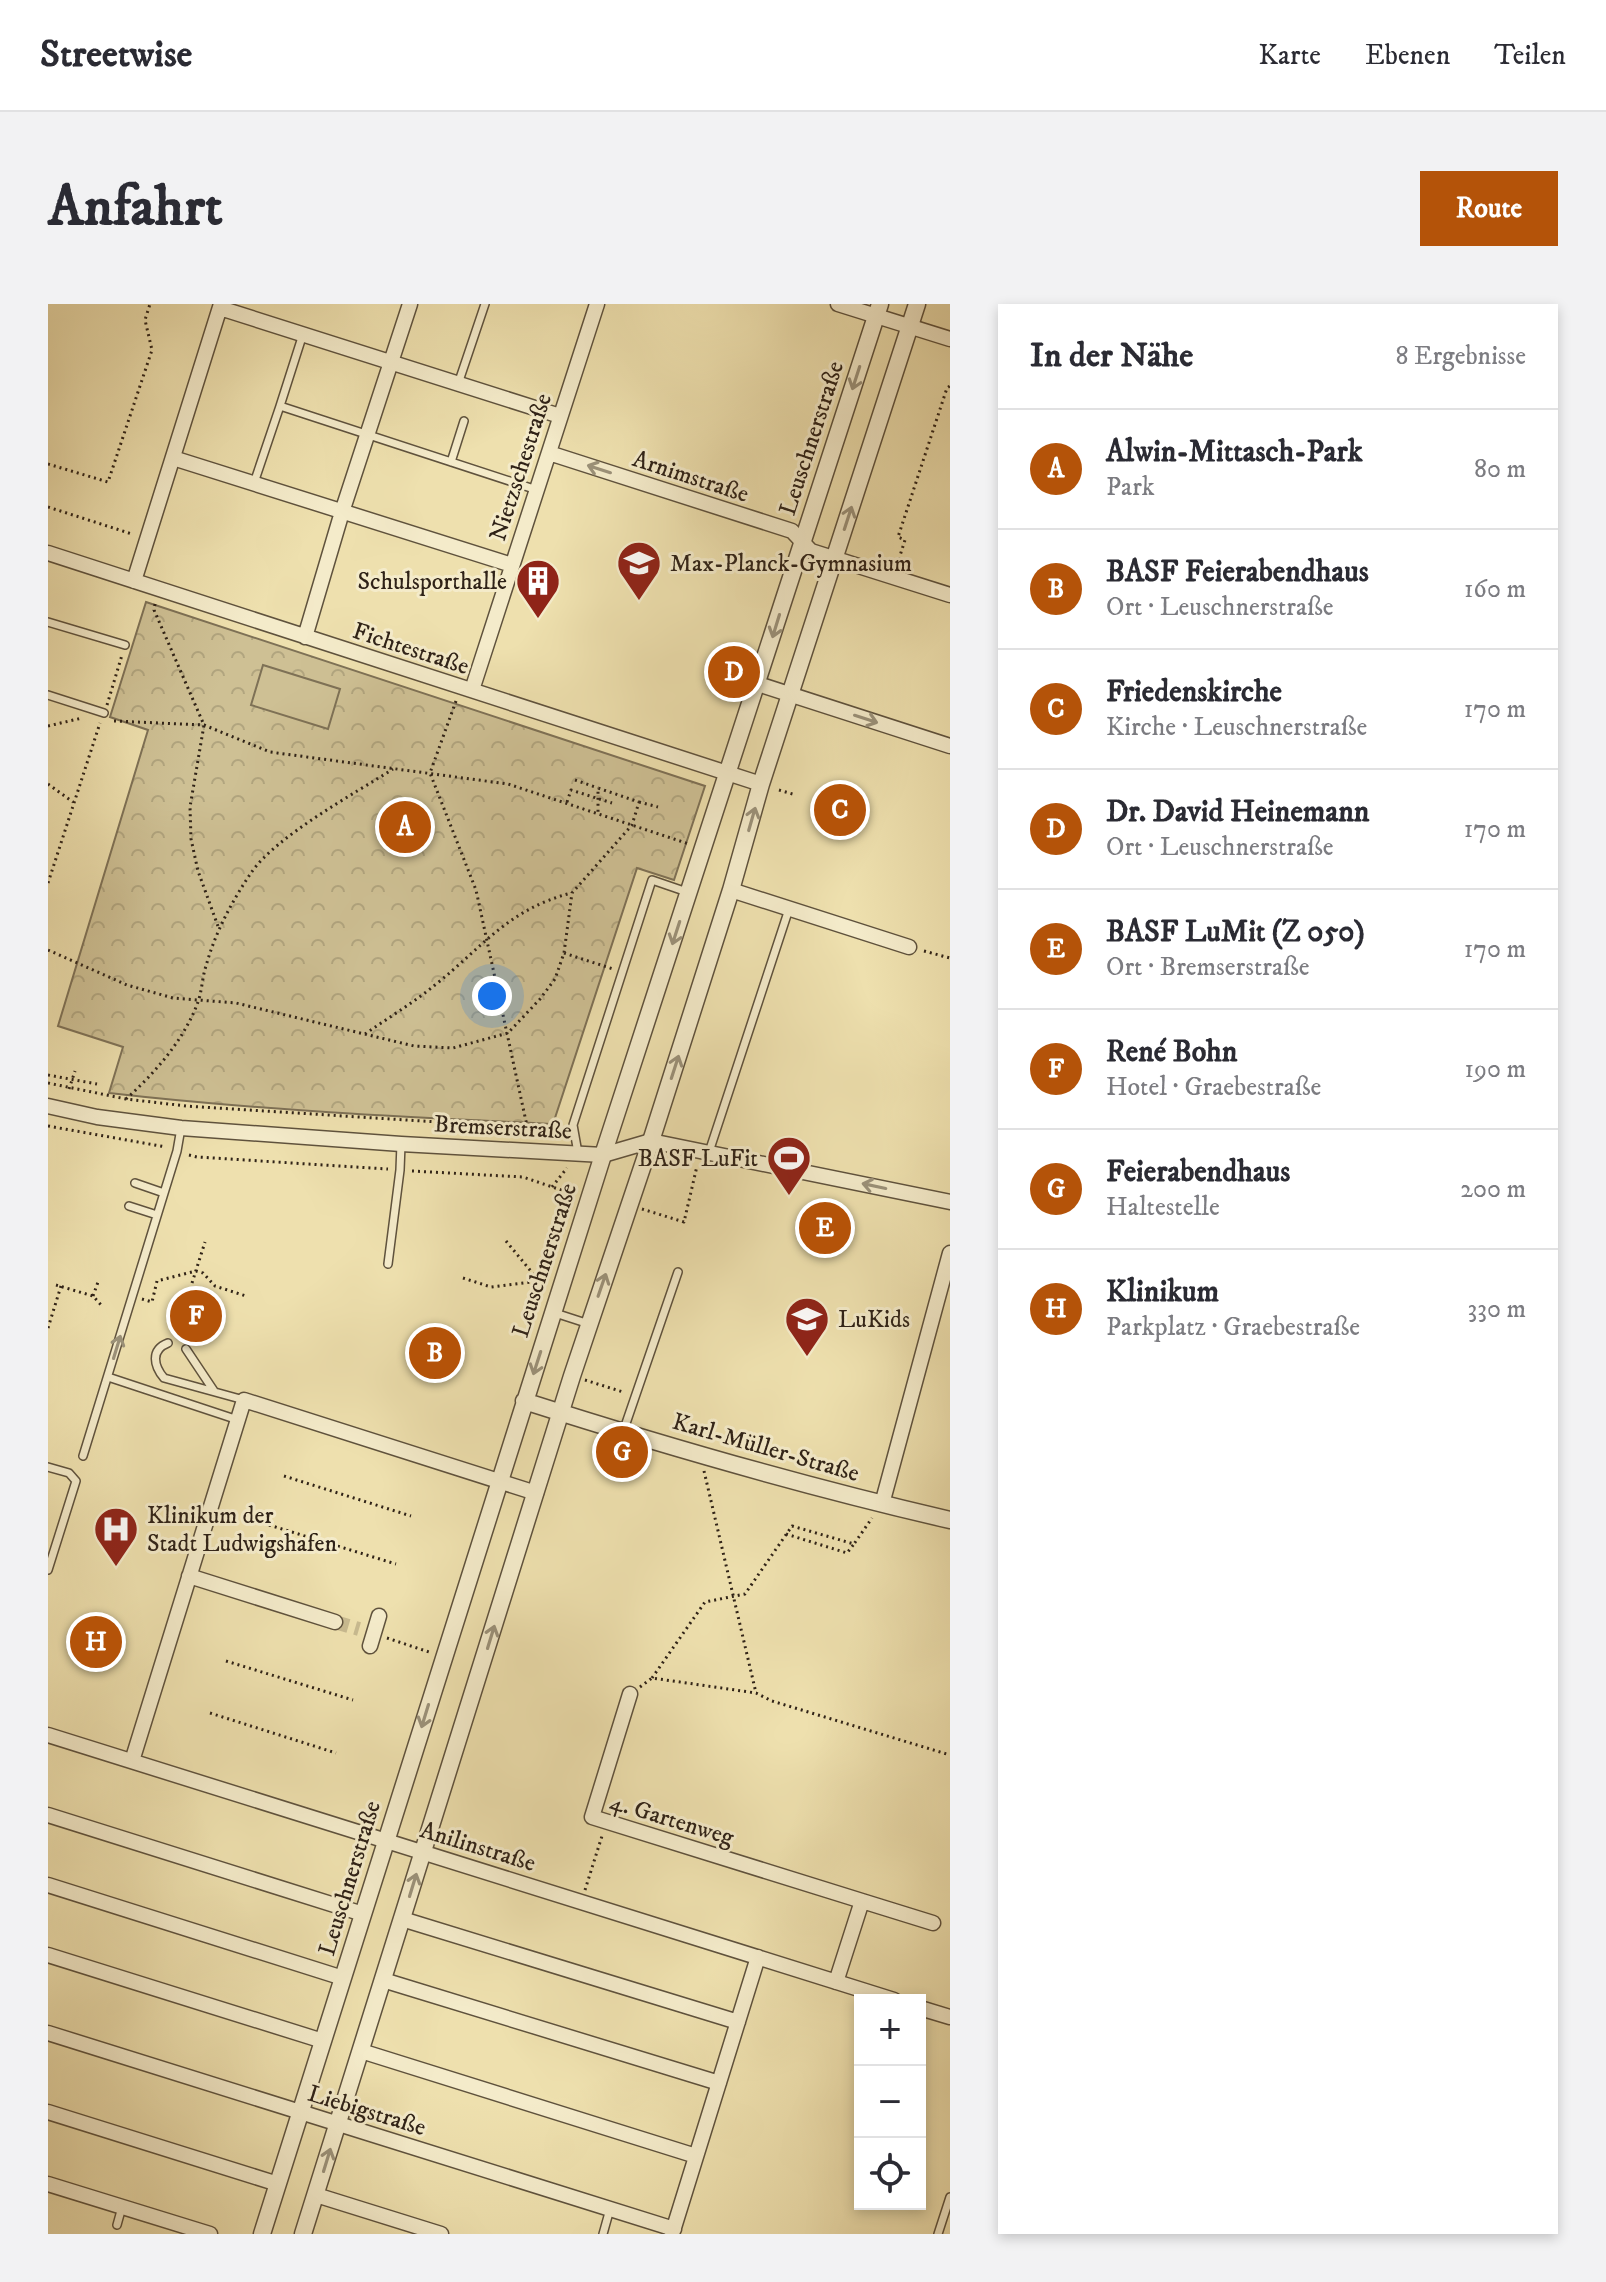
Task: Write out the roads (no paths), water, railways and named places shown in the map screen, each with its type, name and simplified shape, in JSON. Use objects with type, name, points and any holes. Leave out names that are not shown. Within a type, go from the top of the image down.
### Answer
[{"type":"street","points":[[305,637],[410,304]]},
{"type":"street","name":"Nietzschestraße","points":[[466,688],[512,565],[597,304]]},
{"type":"street","points":[[838,304],[878,310],[909,327],[950,339]]},
{"type":"street","points":[[303,2234],[572,1376],[651,1141],[731,890],[761,784],[917,304]]},
{"type":"street","points":[[134,581],[221,306],[560,416]]},
{"type":"street","name":"Leuschnerstraße","points":[[262,2234],[524,1401],[878,310]]},
{"type":"street","name":"Arnimstraße","points":[[549,453],[792,531],[811,551],[950,595]]},
{"type":"street","points":[[173,458],[512,565]]},
{"type":"street","name":"Fichtestraße","points":[[49,556],[761,784]]},
{"type":"street","points":[[758,684],[950,746]]},
{"type":"street","points":[[731,890],[909,947]]},
{"type":"street","name":"Bremserstraße","points":[[48,1106],[97,1117],[181,1128],[401,1144],[603,1155],[651,1141],[950,1202]]},
{"type":"street","points":[[882,1504],[950,1253]]},
{"type":"street","points":[[132,1761],[244,1400],[536,1493]]},
{"type":"street","name":"Karl-Müller-Straße","points":[[524,1401],[700,1455],[950,1520]]},
{"type":"street","points":[[189,1576],[335,1622]]},
{"type":"street","points":[[367,1636],[379,1616]]},
{"type":"street","name":"4. Gartenweg","points":[[630,1694],[592,1817],[933,1923]]},
{"type":"street","name":"Anilinstraße","points":[[48,1735],[875,1994]]},
{"type":"street","points":[[48,1815],[363,1914]]},
{"type":"street","points":[[48,1885],[343,1978]]},
{"type":"street","points":[[836,1982],[862,1901]]},
{"type":"street","points":[[402,1919],[738,2022]]},
{"type":"street","points":[[48,1955],[323,2041]]},
{"type":"street","points":[[673,2231],[758,1957]]},
{"type":"street","points":[[383,1980],[719,2083]]},
{"type":"street","points":[[926,2010],[950,2017]]},
{"type":"street","name":"Liebigstraße","points":[[48,2033],[673,2231]]},
{"type":"street","points":[[361,2051],[696,2156]]},
{"type":"street","points":[[48,2112],[278,2184]]},
{"type":"street","points":[[48,2184],[210,2234]]},
{"type":"street","points":[[316,2195],[441,2234]]},
{"type":"lane","points":[[458,384],[485,304]]},
{"type":"lane","points":[[254,484],[303,334]]},
{"type":"lane","points":[[280,406],[537,490]]},
{"type":"lane","points":[[451,462],[464,421]]},
{"type":"lane","points":[[48,622],[125,645]]},
{"type":"lane","points":[[48,695],[103,716]]},
{"type":"lane","points":[[578,1153],[573,1125],[652,880],[689,892]]},
{"type":"lane","points":[[705,1152],[789,909]]},
{"type":"lane","points":[[83,1456],[177,1151],[181,1128]]},
{"type":"lane","points":[[388,1264],[401,1144]]},
{"type":"lane","points":[[135,1183],[164,1193]]},
{"type":"lane","points":[[129,1206],[157,1215]]},
{"type":"lane","points":[[623,1432],[678,1272]]},
{"type":"lane","points":[[553,1312],[589,1325]]},
{"type":"lane","points":[[168,1343],[161,1346],[155,1356],[156,1368],[164,1378],[244,1400]]},
{"type":"lane","points":[[186,1349],[214,1391]]},
{"type":"lane","points":[[108,1377],[238,1420]]},
{"type":"lane","points":[[48,1467],[69,1473],[76,1481],[48,1570]]},
{"type":"lane","points":[[938,2234],[950,2197]]},
{"type":"lane","points":[[117,2225],[122,2207]]},
{"type":"lane","points":[[603,2234],[610,2209]]},
{"type":"tunnel","points":[[335,1622],[359,1629]]},
{"type":"place","name":"Max-Planck-Gymnasium","points":[[639,602]]},
{"type":"place","name":"Schulsporthalle","points":[[538,620]]},
{"type":"place","name":"Dr. David Heinemann","points":[[734,672]]},
{"type":"place","name":"Friedenskirche","points":[[840,810]]},
{"type":"place","name":"Alwin-Mittasch-Park","points":[[405,827]]},
{"type":"place","name":"BASF LuFit","points":[[789,1197]]},
{"type":"place","name":"BASF LuMit (Z 050)","points":[[825,1228]]},
{"type":"place","name":"René Bohn","points":[[196,1316]]},
{"type":"place","name":"BASF Feierabendhaus","points":[[435,1353]]},
{"type":"place","name":"LuKids","points":[[807,1358]]},
{"type":"place","name":"Feierabendhaus","points":[[622,1452]]},
{"type":"place","name":"Klinikum der Stadt Ludwigshafen","points":[[116,1568]]},
{"type":"place","name":"Klinikum","points":[[96,1642]]}]
